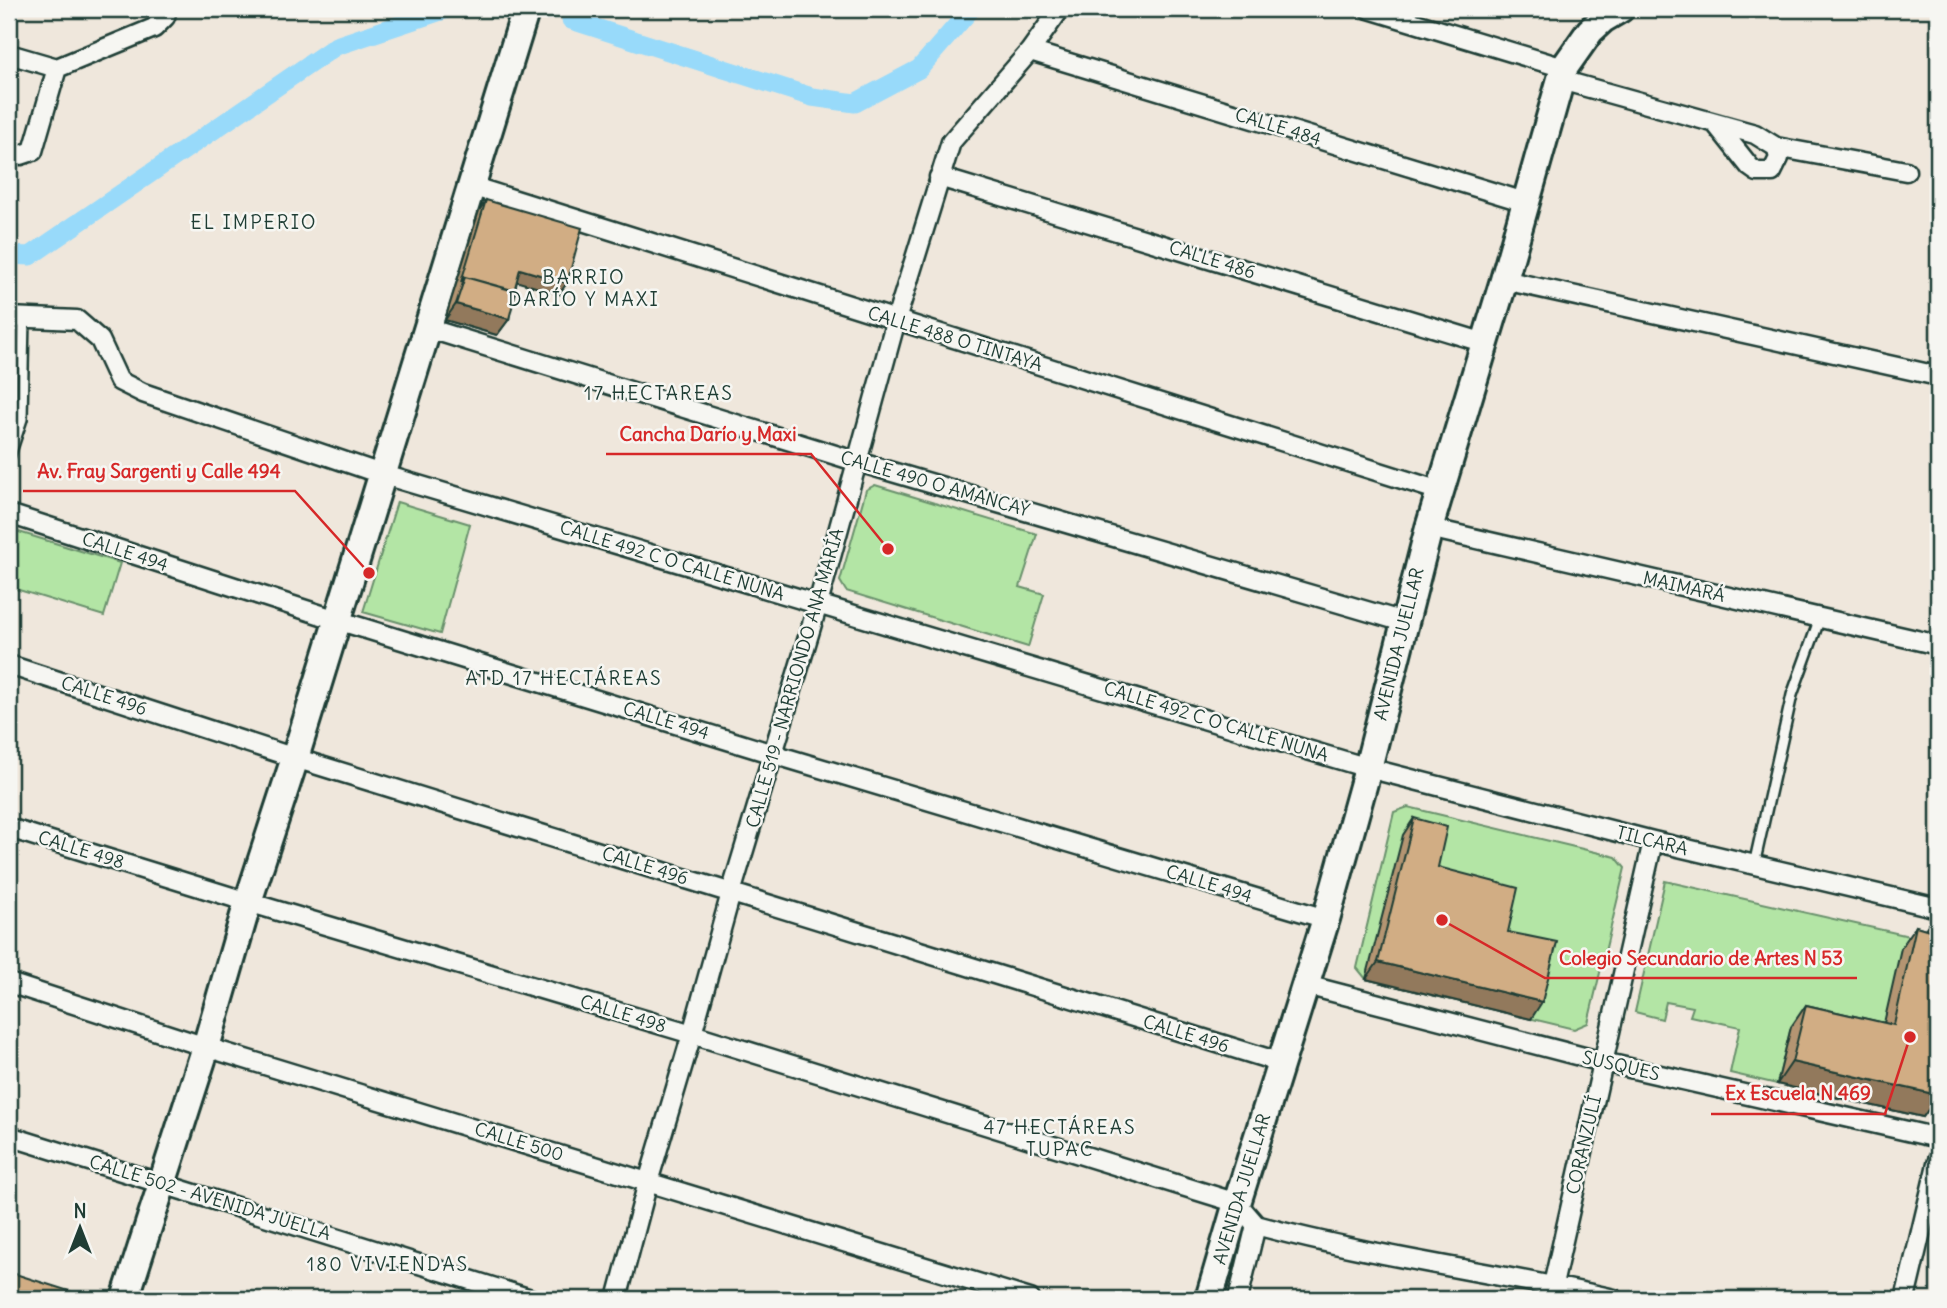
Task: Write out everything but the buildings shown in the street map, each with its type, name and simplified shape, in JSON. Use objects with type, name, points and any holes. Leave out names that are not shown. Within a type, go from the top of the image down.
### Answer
[{"type":"street","points":[[9,54],[57,68],[154,28],[167,9]]},
{"type":"street","points":[[125,1299],[206,1047],[248,902],[526,9]]},
{"type":"street","name":"CALLE 519 - NARRIONDO ANA MARÍA","points":[[617,1299],[731,893],[818,604],[896,320],[951,142],[1030,51],[1060,9]]},
{"type":"street","points":[[1369,9],[1562,74],[1755,134],[1776,147],[1906,171]]},
{"type":"street","name":"AVENIDA JUELLAR","points":[[1209,1299],[1326,919],[1368,768],[1429,528],[1504,280],[1562,74],[1606,12]]},
{"type":"street","name":"CALLE 484","points":[[1030,51],[1525,202]]},
{"type":"street","points":[[9,152],[21,155],[33,151],[57,68]]},
{"type":"street","points":[[1715,123],[1757,172],[1772,172],[1779,158],[1776,147]]},
{"type":"street","name":"CALLE 486","points":[[939,177],[1485,343]]},
{"type":"street","name":"CALLE 488 O TINTAYA","points":[[471,186],[1440,491]]},
{"type":"street","points":[[1504,280],[1938,376]]},
{"type":"street","name":"CALLE 492 C O CALLE NUNA","points":[[17,317],[77,320],[100,340],[119,382],[143,393],[381,474],[1368,768]]},
{"type":"street","name":"CALLE 490 O AMANCAY","points":[[427,328],[858,462],[1404,622]]},
{"type":"street","name":"CALLE 494","points":[[9,514],[337,620],[1326,919]]},
{"type":"street","name":"MAIMARÁ","points":[[1429,528],[1938,645]]},
{"type":"street","name":"CALLE 496","points":[[9,665],[295,758],[1282,1063]]},
{"type":"street","name":"TILCARA","points":[[1368,768],[1653,841],[1938,908]]},
{"type":"street","name":"CALLE 498","points":[[9,828],[692,1034],[1237,1203]]},
{"type":"street","name":"CORANZULÍ","points":[[1553,1285],[1653,841]]},
{"type":"street","name":"CALLE 500","points":[[9,984],[206,1047],[1030,1299]]},
{"type":"street","name":"SUSQUES","points":[[1306,985],[1603,1062],[1938,1138]]},
{"type":"street","name":"CALLE 502 - AVENIDA JUELLA","points":[[9,1136],[531,1299]]},
{"type":"street","points":[[1905,1299],[1938,1160]]},
{"type":"street","points":[[1237,1203],[1256,1226],[1299,1237],[1614,1299]]},
{"type":"street","points":[[1238,1299],[1256,1226]]},
{"type":"lane","points":[[9,458],[22,419],[17,317]]},
{"type":"lane","points":[[1754,865],[1792,695],[1820,618]]},
{"type":"green space","points":[[875,485],[1037,534],[1020,587],[1044,594],[1028,647],[846,591],[840,581],[866,490]]},
{"type":"green space","points":[[397,502],[470,524],[440,634],[363,612]]},
{"type":"green space","points":[[9,529],[120,563],[104,616],[9,587]]},
{"type":"green space","points":[[1408,807],[1616,857],[1625,868],[1588,1023],[1574,1029],[1366,979],[1357,968],[1394,812]]},
{"type":"green space","points":[[1665,881],[1918,938],[1879,1047],[1791,1027],[1777,1084],[1730,1073],[1740,1027],[1690,1016],[1693,1007],[1666,1002],[1662,1019],[1635,1012]]},
{"type":"waterway","points":[[9,255],[30,256],[336,46],[447,9]]},
{"type":"waterway","points":[[571,20],[812,97],[855,103],[919,69],[971,9]]},
{"type":"place","name":"Cancha Darío y Maxi","points":[[888,549]]},
{"type":"place","name":"Av. Fray Sargenti y Calle 494","points":[[369,573]]},
{"type":"place","name":"Colegio Secundario de Artes N 53","points":[[1442,920]]},
{"type":"place","name":"Ex Escuela N 469","points":[[1910,1037]]},
{"type":"district","name":"EL IMPERIO","points":[[254,222]]},
{"type":"district","name":"BARRIO DARÍO Y MAXI","points":[[584,288]]},
{"type":"district","name":"17 HECTAREAS","points":[[659,393]]},
{"type":"district","name":"ATD 17 HECTÁREAS","points":[[564,678]]},
{"type":"district","name":"47 HECTÁREAS TUPAC","points":[[1060,1138]]},
{"type":"district","name":"180 VIVIENDAS","points":[[388,1264]]}]
